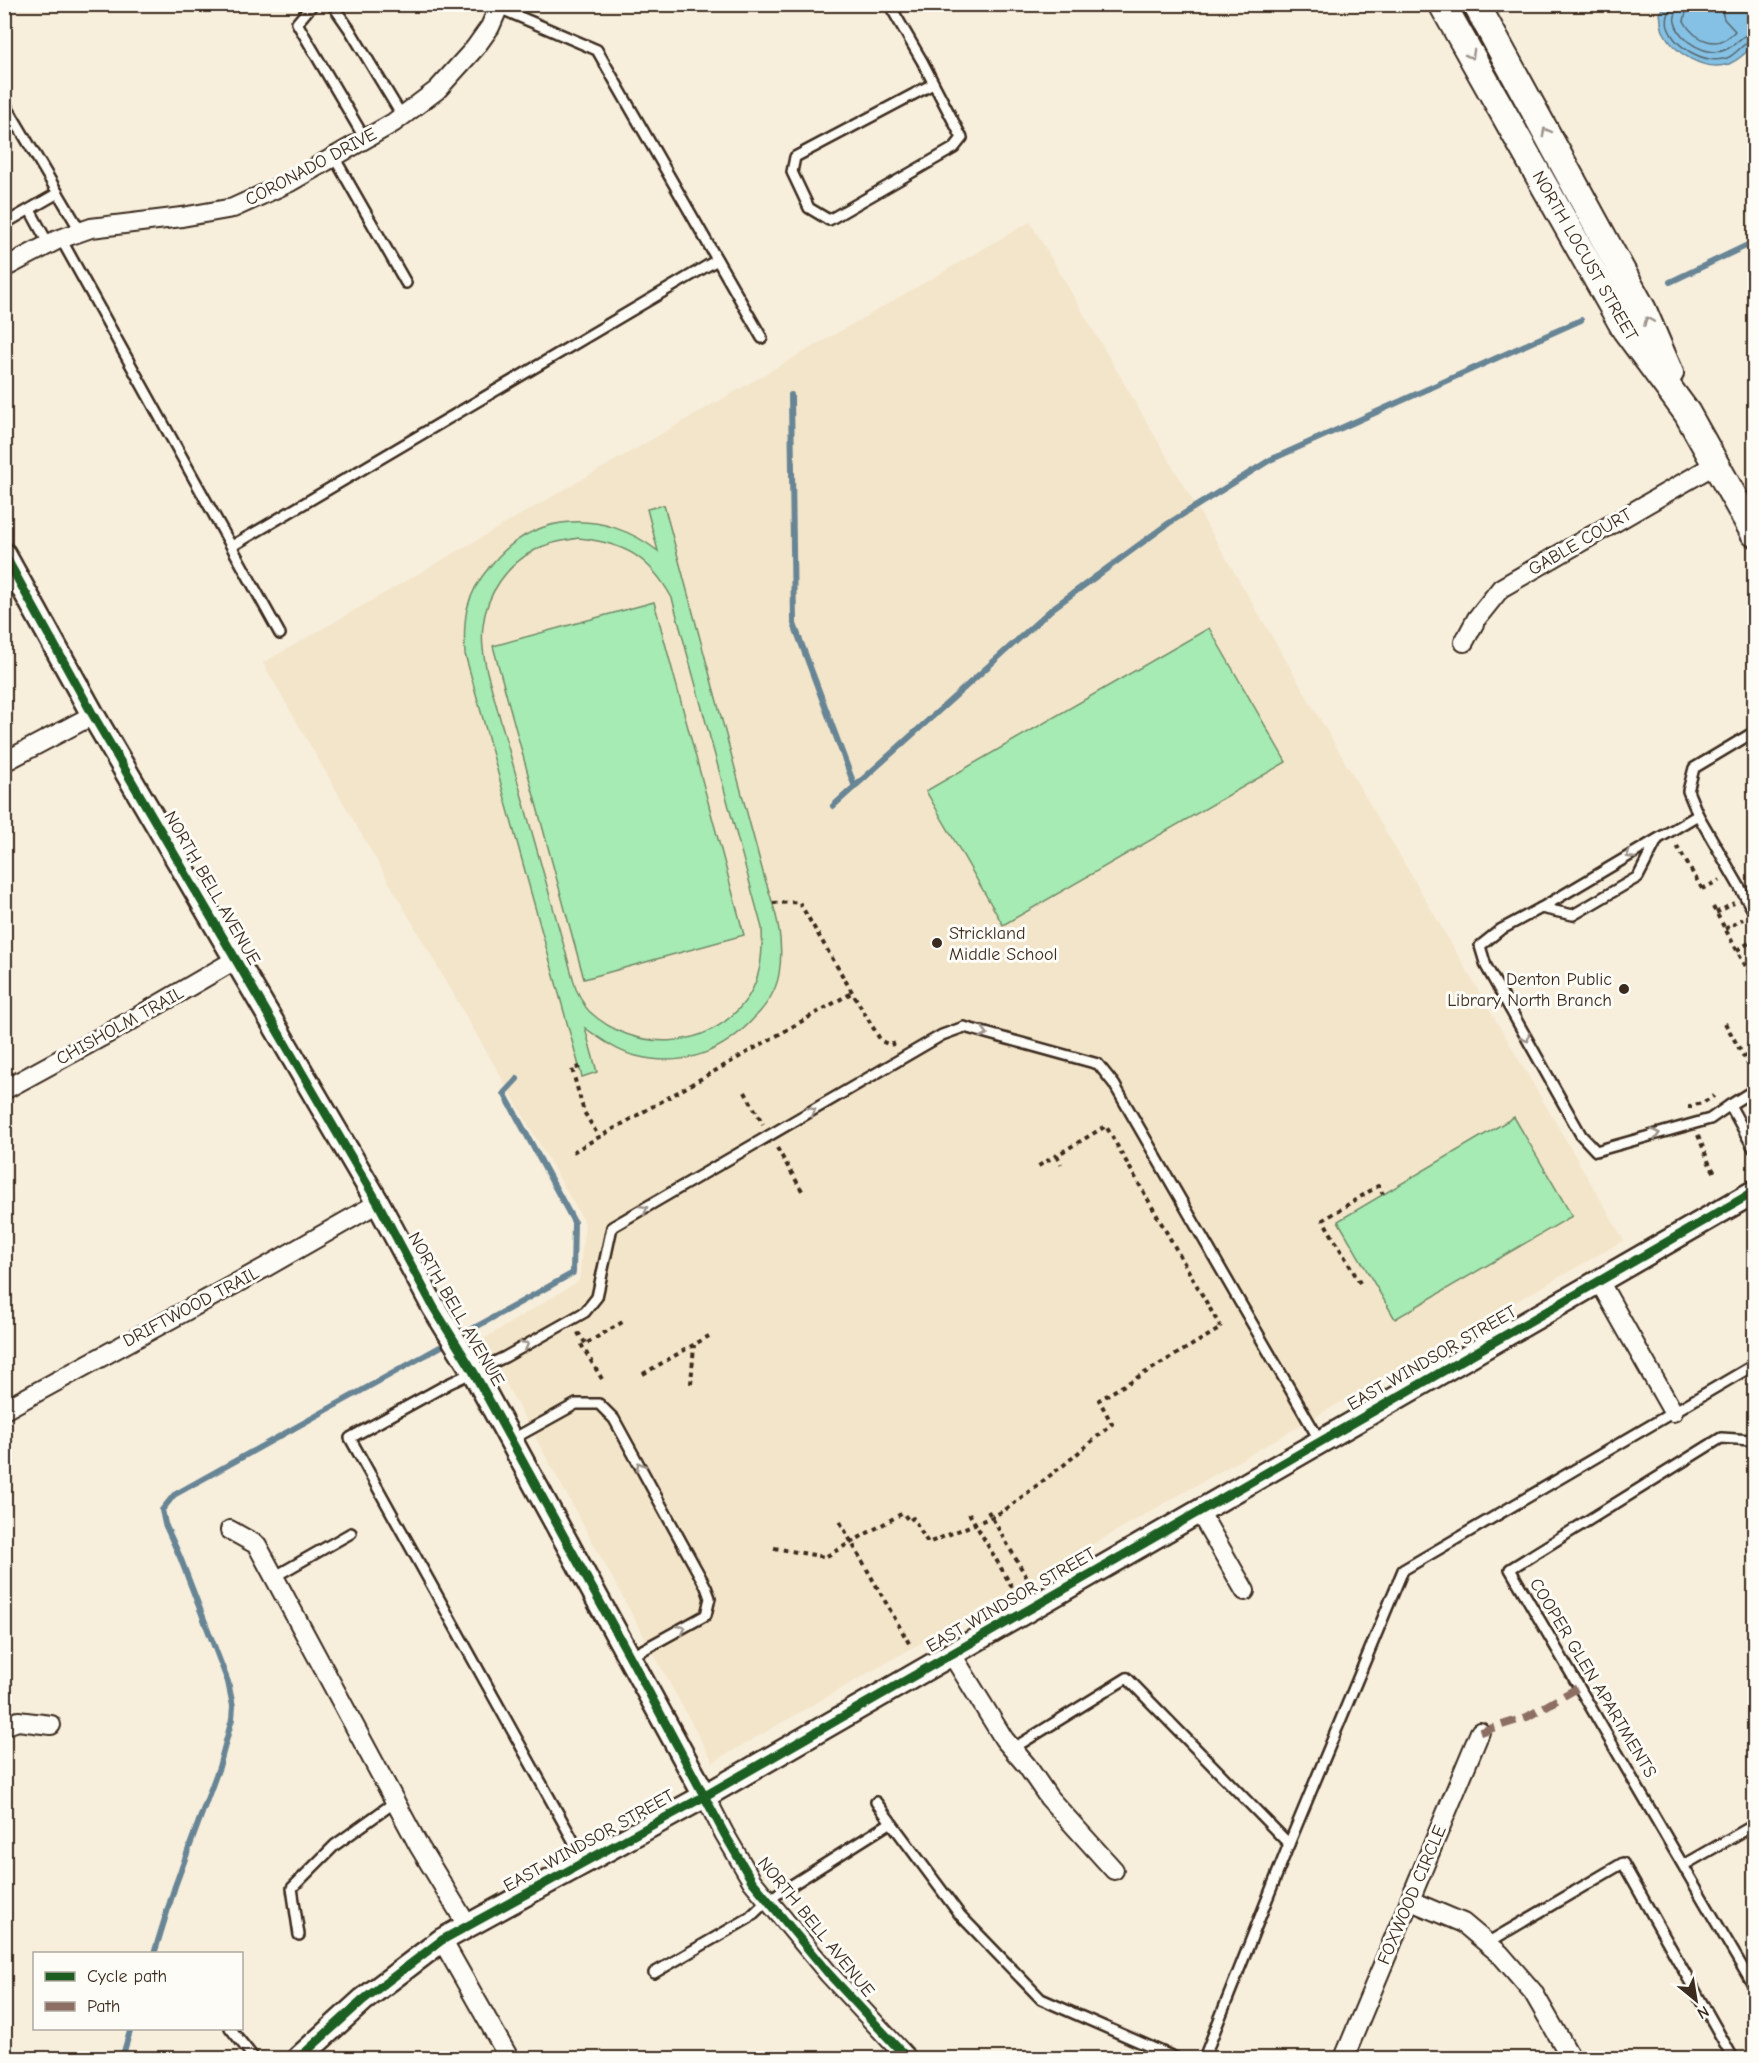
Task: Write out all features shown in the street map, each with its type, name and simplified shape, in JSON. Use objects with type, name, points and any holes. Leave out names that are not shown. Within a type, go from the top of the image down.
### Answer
[{"type":"main road","name":"NORTH LOCUST STREET","points":[[1442,4],[1625,329],[1688,413],[1755,533]]},
{"type":"main road","points":[[1476,4],[1643,310],[1688,413]]},
{"type":"street","name":"CORONADO DRIVE","points":[[4,268],[55,242],[81,232],[112,224],[182,218],[233,208],[290,182],[402,116],[437,90],[475,48],[490,27],[499,6]]},
{"type":"street","name":"GABLE COURT","points":[[1464,642],[1477,618],[1501,588],[1716,464]]},
{"type":"street","name":"NORTH BELL AVENUE","points":[[4,554],[93,715],[378,1203],[434,1308],[511,1440],[752,1881],[828,1973],[907,2058]]},
{"type":"street","points":[[4,762],[93,715]]},
{"type":"street","name":"CHISHOLM TRAIL","points":[[4,1090],[125,1024],[235,960]]},
{"type":"street","name":"EAST WINDSOR STREET","points":[[299,2058],[363,2000],[442,1940],[467,1925],[705,1796],[1755,1192]]},
{"type":"street","name":"DRIFTWOOD TRAIL","points":[[4,1410],[378,1203]]},
{"type":"street","points":[[1599,1281],[1673,1412]]},
{"type":"street","points":[[1199,1511],[1245,1591]]},
{"type":"street","points":[[230,1530],[257,1545],[419,1846],[467,1925]]},
{"type":"street","points":[[951,1653],[1012,1749],[1049,1798],[1114,1870]]},
{"type":"street","points":[[4,1726],[18,1721],[51,1725]]},
{"type":"street","name":"FOXWOOD CIRCLE","points":[[1344,2058],[1480,1732]]},
{"type":"street","points":[[1411,1901],[1463,1923],[1500,1954],[1533,1992],[1571,2058]]},
{"type":"street","points":[[442,1940],[509,2058]]},
{"type":"lane","points":[[313,4],[297,22],[365,139]]},
{"type":"lane","points":[[332,4],[402,116]]},
{"type":"lane","points":[[889,4],[933,84],[962,138],[954,148],[829,220],[809,207],[792,172],[795,157],[933,84]]},
{"type":"lane","points":[[499,6],[597,51],[762,338]]},
{"type":"lane","points":[[4,102],[81,232]]},
{"type":"lane","points":[[334,157],[406,283]]},
{"type":"lane","points":[[4,224],[58,193]]},
{"type":"lane","points":[[30,210],[55,242],[232,546],[280,634]]},
{"type":"lane","points":[[232,546],[717,260]]},
{"type":"lane","points":[[1755,732],[1694,768],[1688,791],[1698,814],[1755,912]]},
{"type":"lane","points":[[1698,814],[1500,930],[1480,946],[1486,966],[1581,1135],[1596,1151],[1710,1119],[1755,1090]]},
{"type":"lane","points":[[1541,908],[1573,915],[1638,877],[1659,838]]},
{"type":"lane","points":[[585,1862],[350,1438],[472,1370],[505,1357],[585,1312],[597,1297],[612,1227],[942,1035],[964,1027],[1098,1064],[1114,1084],[1320,1441]]},
{"type":"lane","points":[[1730,1105],[1755,1149]]},
{"type":"lane","points":[[1204,2058],[1288,1845],[1403,1570],[1755,1365]]},
{"type":"lane","points":[[511,1440],[576,1404],[599,1404],[614,1419],[688,1553],[710,1598],[706,1615],[630,1657]]},
{"type":"lane","name":"COOPER GLEN APARTMENTS","points":[[1755,1442],[1721,1438],[1509,1569],[1755,1987]]},
{"type":"lane","points":[[274,1576],[351,1533]]},
{"type":"lane","points":[[1012,1749],[1127,1678],[1288,1845]]},
{"type":"lane","points":[[299,1935],[292,1888],[334,1845],[395,1802]]},
{"type":"lane","points":[[876,1802],[960,1915],[1041,1999],[1176,2058]]},
{"type":"lane","points":[[654,1973],[749,1918],[768,1900],[890,1822]]},
{"type":"lane","points":[[1684,1865],[1755,1825]]},
{"type":"lane","points":[[1487,1943],[1623,1863],[1733,2058]]},
{"type":"lane","points":[[232,2030],[254,2058]]},
{"type":"path","points":[[1677,846],[1704,892]]},
{"type":"path","points":[[773,903],[799,902],[881,1041],[890,1045],[899,1042]]},
{"type":"path","points":[[1713,907],[1755,981]]},
{"type":"path","points":[[1737,950],[1755,940]]},
{"type":"path","points":[[573,1152],[853,992]]},
{"type":"path","points":[[1725,1023],[1753,1072]]},
{"type":"path","points":[[580,1067],[572,1069],[584,1112],[599,1137]]},
{"type":"path","points":[[745,1092],[759,1116]]},
{"type":"path","points":[[774,1548],[825,1557],[903,1513],[909,1521],[914,1518],[928,1544],[992,1517],[1047,1478],[1112,1424],[1099,1400],[1221,1328],[1106,1126],[1035,1168]]},
{"type":"path","points":[[1698,1133],[1716,1175]]},
{"type":"path","points":[[776,1145],[804,1194]]},
{"type":"path","points":[[1056,1155],[1061,1164]]},
{"type":"path","points":[[1360,1283],[1323,1220],[1378,1186],[1383,1194]]},
{"type":"path","points":[[602,1380],[582,1346],[626,1320]]},
{"type":"path","points":[[643,1374],[709,1336]]},
{"type":"path","points":[[691,1384],[694,1344]]},
{"type":"path","points":[[988,1511],[1027,1578]]},
{"type":"path","points":[[969,1513],[1012,1587]]},
{"type":"path","points":[[840,1522],[910,1645]]},
{"type":"shaded area","name":"Strickland Middle School","points":[[1030,222],[1624,1240],[713,1762],[482,1340],[579,1281],[585,1223],[263,663]]},
{"type":"green space","points":[[664,505],[775,912],[780,936],[781,961],[776,986],[763,1008],[730,1040],[702,1054],[686,1058],[653,1059],[622,1051],[585,1028],[597,1072],[582,1077],[465,654],[465,620],[473,591],[491,565],[509,547],[528,534],[549,526],[571,522],[593,523],[616,528],[658,551],[647,509]],"holes":[[[578,538],[594,540],[634,554],[654,572],[672,598],[762,928],[760,968],[748,996],[727,1020],[709,1031],[689,1038],[668,1041],[627,1034],[607,1025],[590,1012],[582,1001],[576,989],[486,666],[482,638],[485,614],[494,591],[508,571],[526,555],[546,545]]]},
{"type":"green space","points":[[654,602],[744,935],[584,979],[493,646]]},
{"type":"green space","points":[[1209,628],[1286,762],[1003,925],[926,791]]},
{"type":"green space","points":[[1514,1117],[1572,1216],[1395,1319],[1338,1221]]},
{"type":"water","points":[[1667,4],[1732,5],[1754,10],[1754,44],[1729,64],[1710,65],[1691,59],[1675,47],[1663,31],[1660,13]]},
{"type":"waterway","points":[[1670,282],[1752,243]]},
{"type":"waterway","points":[[833,806],[1053,608],[1169,523],[1270,460],[1581,320]]},
{"type":"waterway","points":[[791,395],[794,624],[855,787]]},
{"type":"waterway","points":[[155,1952],[175,1886],[219,1767],[232,1719],[233,1706],[228,1682],[165,1524],[162,1510],[174,1495],[573,1273],[574,1222],[504,1093],[517,1079]]},
{"type":"waterway","points":[[122,2058],[130,2030]]},
{"type":"marked path","points":[[1480,1732],[1527,1717],[1579,1687]]},
{"type":"cycle path","points":[[4,554],[93,715],[378,1203],[434,1308],[473,1371],[752,1881],[828,1973],[907,2058]]},
{"type":"cycle path","points":[[299,2058],[363,2000],[442,1940],[705,1796],[1754,1192]]},
{"type":"place","name":"Strickland Middle School","points":[[937,943]]},
{"type":"place","name":"Denton Public Library North Branch","points":[[1624,989]]}]
